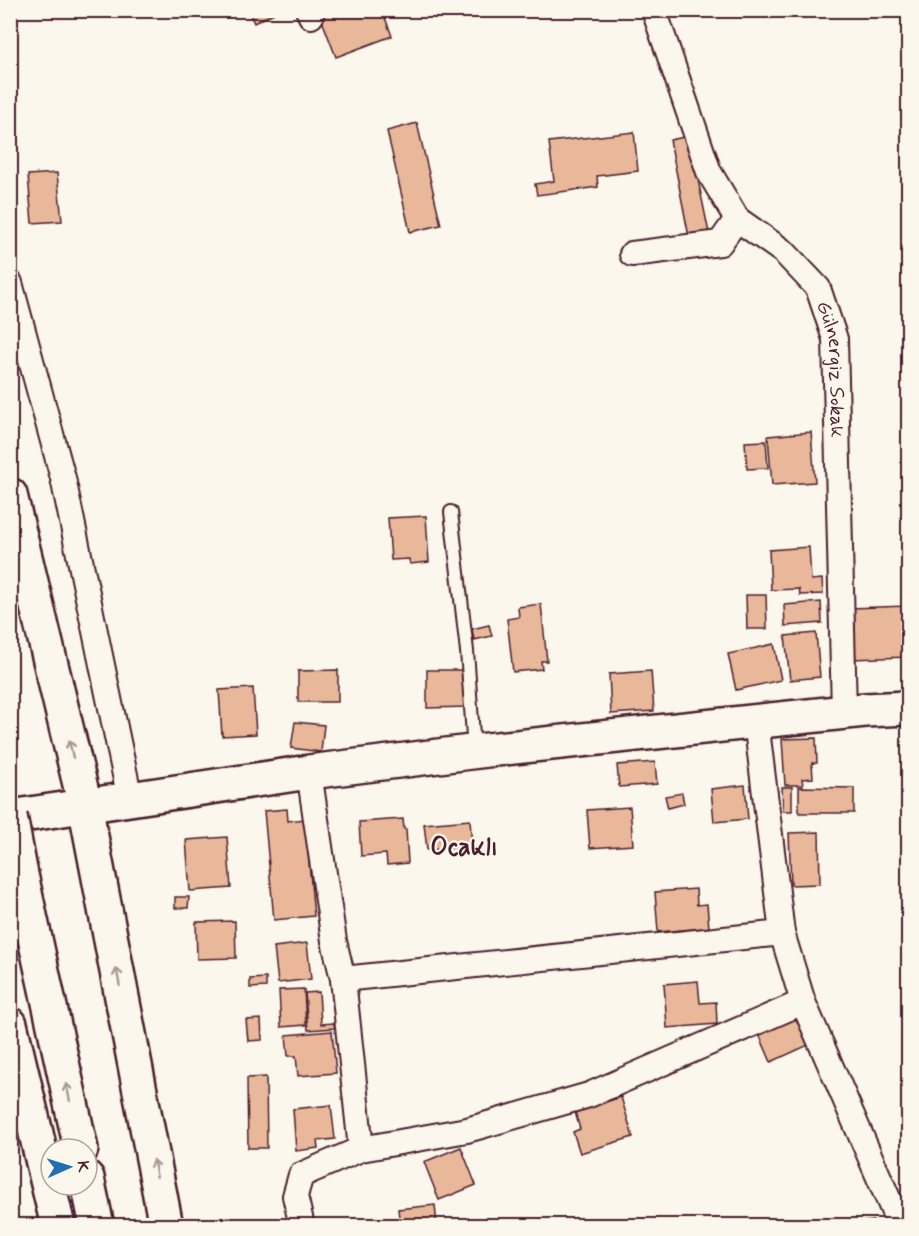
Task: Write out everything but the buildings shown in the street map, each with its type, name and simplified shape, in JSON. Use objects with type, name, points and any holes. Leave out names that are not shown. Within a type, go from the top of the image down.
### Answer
[{"type":"main road","points":[[10,495],[85,806],[166,1226]]},
{"type":"main road","points":[[78,1137],[10,817],[309,772],[474,751],[844,712],[909,708]]},
{"type":"main road","points":[[10,1024],[58,1226]]},
{"type":"main road","points":[[91,1197],[98,1226]]},
{"type":"street","name":"Gülnergiz Sokak","points":[[654,10],[709,172],[737,219],[784,252],[819,288],[835,339],[844,712]]},
{"type":"street","points":[[632,254],[720,243],[737,219]]},
{"type":"street","points":[[10,283],[63,478],[130,799]]},
{"type":"street","points":[[756,722],[782,933],[803,1002],[900,1226]]},
{"type":"street","points":[[309,772],[334,941],[343,980],[361,1149]]},
{"type":"street","points":[[343,980],[782,933]]},
{"type":"street","points":[[302,1226],[295,1196],[300,1175],[361,1149],[467,1130],[589,1095],[803,1002]]},
{"type":"lane","points":[[451,512],[467,651],[474,751]]},
{"type":"district","name":"Ocaklı","points":[[464,848]]}]
